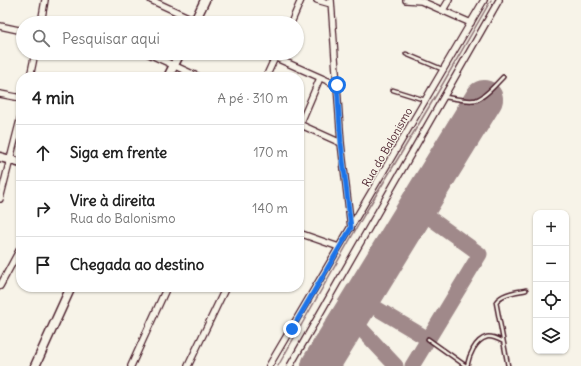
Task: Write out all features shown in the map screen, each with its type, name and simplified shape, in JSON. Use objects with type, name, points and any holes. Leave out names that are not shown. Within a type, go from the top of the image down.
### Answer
[{"type":"street","points":[[42,16],[45,0]]},
{"type":"street","points":[[151,0],[184,16]]},
{"type":"street","points":[[199,16],[204,0]]},
{"type":"street","points":[[294,16],[301,0]]},
{"type":"street","points":[[317,0],[333,1],[341,143],[351,228]]},
{"type":"street","points":[[406,0],[421,1],[472,22]]},
{"type":"street","points":[[443,10],[449,0]]},
{"type":"street","name":"Rua do Balonismo","points":[[269,366],[484,0]]},
{"type":"street","points":[[290,366],[499,0]]},
{"type":"street","points":[[0,26],[16,29]]},
{"type":"street","points":[[31,72],[34,60]]},
{"type":"street","points":[[163,60],[188,72]]},
{"type":"street","points":[[170,72],[176,60]]},
{"type":"street","points":[[268,72],[274,60]]},
{"type":"street","points":[[286,60],[337,85]]},
{"type":"street","points":[[304,114],[320,78]]},
{"type":"street","points":[[0,94],[16,97]]},
{"type":"street","points":[[304,127],[341,143]]},
{"type":"street","points":[[0,199],[16,136]]},
{"type":"street","points":[[0,157],[16,161]]},
{"type":"street","points":[[304,235],[339,247]]},
{"type":"street","points":[[0,286],[16,256]]},
{"type":"street","points":[[35,366],[70,292]]},
{"type":"street","points":[[131,366],[165,292]]},
{"type":"street","points":[[188,366],[224,292]]},
{"type":"lane","points":[[406,54],[444,70]]},
{"type":"lane","points":[[444,97],[476,100],[483,96],[503,78]]},
{"type":"lane","points":[[393,90],[426,100]]},
{"type":"lane","points":[[508,366],[502,341],[496,302],[506,294],[526,290]]},
{"type":"lane","points":[[428,339],[466,366],[475,347],[482,340],[487,337],[491,337],[502,341]]},
{"type":"waterway","points":[[278,366],[364,215],[491,0]]},
{"type":"taxiway","points":[[412,366],[480,254],[416,208]]},
{"type":"taxiway","points":[[361,299],[428,339]]},
{"type":"taxiway","points":[[350,317],[396,366]]},
{"type":"taxiway","points":[[323,362],[330,366]]},
{"type":"runway","points":[[320,366],[484,99]]},
{"type":"route","points":[[292,329],[351,228],[341,143],[337,85]]}]
